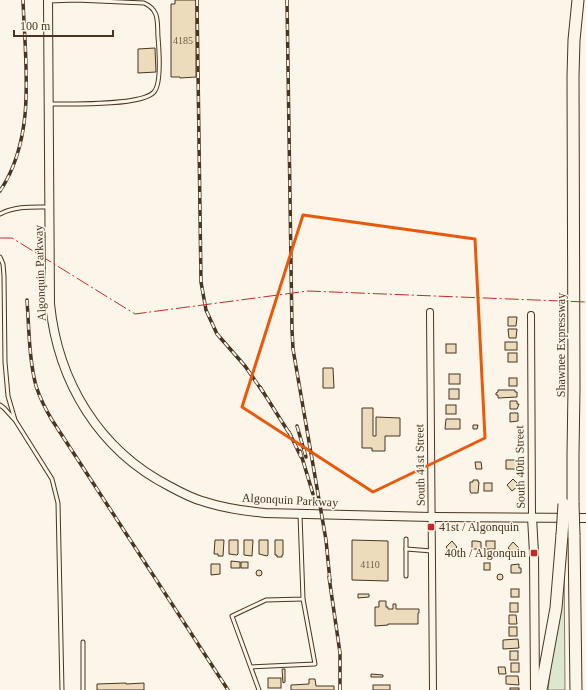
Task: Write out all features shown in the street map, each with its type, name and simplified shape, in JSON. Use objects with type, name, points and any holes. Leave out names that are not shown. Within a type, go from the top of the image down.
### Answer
[{"type":"highway","name":"Shawnee Expressway","points":[[569,503],[573,455],[574,388],[574,40],[578,0]]},
{"type":"highway","points":[[569,503],[574,535],[576,690]]},
{"type":"highway","points":[[541,690],[556,608],[562,535],[569,503]]},
{"type":"street","name":"Algonquin Parkway","points":[[48,0],[50,304],[58,347],[71,383],[82,404],[109,441],[143,471],[180,492],[201,501],[242,511],[265,513],[431,517],[586,518]]},
{"type":"street","name":"South 41st Street","points":[[430,312],[433,690]]},
{"type":"street","name":"South 40th Street","points":[[531,316],[535,690]]},
{"type":"lane","points":[[48,0],[144,3],[152,7],[156,14],[159,83],[155,91],[147,97],[134,101],[49,104]]},
{"type":"lane","points":[[0,214],[7,210],[18,208],[50,207]]},
{"type":"lane","points":[[0,257],[3,264],[4,276],[5,362],[7,387],[15,420]]},
{"type":"lane","points":[[0,405],[15,420],[52,479],[58,503],[62,690]]},
{"type":"lane","points":[[251,667],[315,664],[303,599],[300,514]]},
{"type":"lane","points":[[406,539],[406,576]]},
{"type":"lane","points":[[406,549],[432,551]]},
{"type":"lane","points":[[259,690],[232,616],[266,600],[303,599]]},
{"type":"lane","points":[[83,642],[83,690]]},
{"type":"highlighted area","points":[[303,215],[475,239],[485,438],[373,492],[242,407]]},
{"type":"green space","points":[[564,553],[565,690],[548,690]]},
{"type":"building","points":[[175,0],[196,0],[196,77],[171,77],[171,4],[175,4]]},
{"type":"building","points":[[155,48],[156,72],[138,73],[138,49]]},
{"type":"building","points":[[508,317],[517,317],[516,326],[508,326]]},
{"type":"building","points":[[508,329],[517,329],[516,338],[509,338]]},
{"type":"building","points":[[505,342],[517,342],[517,350],[505,350]]},
{"type":"building","points":[[446,344],[456,344],[456,353],[446,353]]},
{"type":"building","points":[[508,353],[517,353],[517,362],[508,362]]},
{"type":"building","points":[[323,368],[333,368],[334,388],[323,388]]},
{"type":"building","points":[[449,374],[460,374],[460,384],[449,384]]},
{"type":"building","points":[[509,378],[517,378],[517,386],[509,386]]},
{"type":"building","points":[[449,389],[459,389],[459,399],[449,399]]},
{"type":"building","points":[[498,390],[515,390],[515,392],[517,392],[517,397],[498,398],[496,393]]},
{"type":"building","points":[[510,401],[517,401],[517,404],[519,404],[517,409],[510,409]]},
{"type":"building","points":[[446,405],[456,405],[456,414],[446,414]]},
{"type":"building","points":[[362,408],[373,408],[373,436],[376,436],[376,417],[400,418],[400,436],[385,436],[385,451],[372,451],[372,448],[362,448]]},
{"type":"building","points":[[510,413],[518,413],[518,421],[510,422]]},
{"type":"building","points":[[446,419],[460,419],[460,429],[445,429]]},
{"type":"building","points":[[473,425],[478,425],[477,429],[473,429]]},
{"type":"building","points":[[506,460],[519,460],[520,466],[518,466],[518,469],[506,469]]},
{"type":"building","points":[[475,462],[481,462],[482,469],[476,469]]},
{"type":"building","points":[[513,479],[519,485],[512,491],[507,485]]},
{"type":"building","points":[[473,480],[478,480],[479,482],[478,493],[471,493],[470,491],[470,482],[473,482]]},
{"type":"building","points":[[484,483],[492,483],[492,491],[484,491]]},
{"type":"building","points":[[215,540],[224,540],[223,556],[214,554]]},
{"type":"building","points":[[229,540],[238,540],[237,555],[229,554]]},
{"type":"building","points":[[244,540],[253,540],[252,556],[244,555]]},
{"type":"building","points":[[259,540],[268,540],[267,556],[259,554]]},
{"type":"building","points":[[275,540],[283,540],[282,557],[277,557],[277,555],[275,555]]},
{"type":"building","points":[[352,540],[388,541],[388,581],[352,580]]},
{"type":"building","points":[[452,541],[457,547],[451,553],[446,547]]},
{"type":"building","points":[[472,541],[481,542],[481,549],[472,549]]},
{"type":"building","points":[[486,541],[495,541],[495,549],[486,549]]},
{"type":"building","points":[[513,542],[519,548],[514,553],[508,548]]},
{"type":"building","points":[[231,561],[240,562],[240,568],[231,568]]},
{"type":"building","points":[[241,562],[248,562],[248,568],[241,568]]},
{"type":"building","points":[[484,563],[490,563],[490,570],[484,570]]},
{"type":"building","points":[[211,564],[220,564],[220,574],[211,575]]},
{"type":"building","points":[[519,564],[521,573],[511,573],[511,565]]},
{"type":"building","points":[[259,570],[262,573],[259,576],[256,573]]},
{"type":"building","points":[[500,574],[503,577],[500,580],[497,577]]},
{"type":"building","points":[[511,589],[519,589],[519,597],[511,597]]},
{"type":"building","points":[[358,594],[369,594],[369,597],[358,598]]},
{"type":"building","points":[[379,601],[386,601],[386,607],[388,607],[388,609],[393,609],[393,604],[396,604],[396,609],[419,609],[418,624],[388,624],[375,626],[375,607],[379,607]]},
{"type":"building","points":[[510,603],[518,603],[518,612],[510,612]]},
{"type":"building","points":[[509,615],[516,615],[517,624],[509,624]]},
{"type":"building","points":[[509,627],[517,627],[517,636],[509,636]]},
{"type":"building","points":[[518,639],[519,648],[503,649],[503,640]]},
{"type":"building","points":[[510,651],[518,651],[518,660],[510,660]]},
{"type":"building","points":[[511,663],[519,663],[519,672],[511,672]]},
{"type":"building","points":[[498,667],[505,667],[506,674],[499,674]]},
{"type":"building","points":[[282,669],[285,669],[285,682],[283,683]]},
{"type":"building","points":[[371,674],[383,675],[383,677],[371,677]]},
{"type":"building","points":[[506,676],[518,676],[519,685],[506,684]]},
{"type":"building","points":[[268,678],[281,678],[281,688],[268,688]]},
{"type":"building","points":[[309,679],[315,679],[316,686],[334,686],[334,690],[291,690],[291,685],[309,684]]},
{"type":"building","points":[[144,683],[144,690],[97,690],[97,684]]},
{"type":"building","points":[[373,685],[390,685],[390,690],[373,690]]},
{"type":"building","points":[[510,688],[519,688],[519,690],[510,690]]},
{"type":"railway","points":[[0,191],[12,170],[24,123],[26,74],[23,0]]},
{"type":"railway","points":[[197,0],[201,282],[206,310],[217,334],[245,366],[263,392]]},
{"type":"railway","points":[[287,0],[293,349],[326,540],[330,581]]},
{"type":"railway","points":[[27,300],[32,365],[36,386],[45,408],[228,690]]},
{"type":"railway","points":[[260,387],[291,436]]},
{"type":"railway","points":[[297,426],[306,457]]},
{"type":"railway","points":[[289,432],[301,457]]},
{"type":"railway","points":[[300,451],[313,494]]},
{"type":"railway","points":[[329,577],[340,653],[340,690]]},
{"type":"power","points":[[0,238],[12,238],[135,314],[308,291],[586,302]]},
{"type":"place","name":"41st / Algonquin","points":[[431,527]]},
{"type":"place","name":"40th / Algonquin","points":[[534,553]]}]
